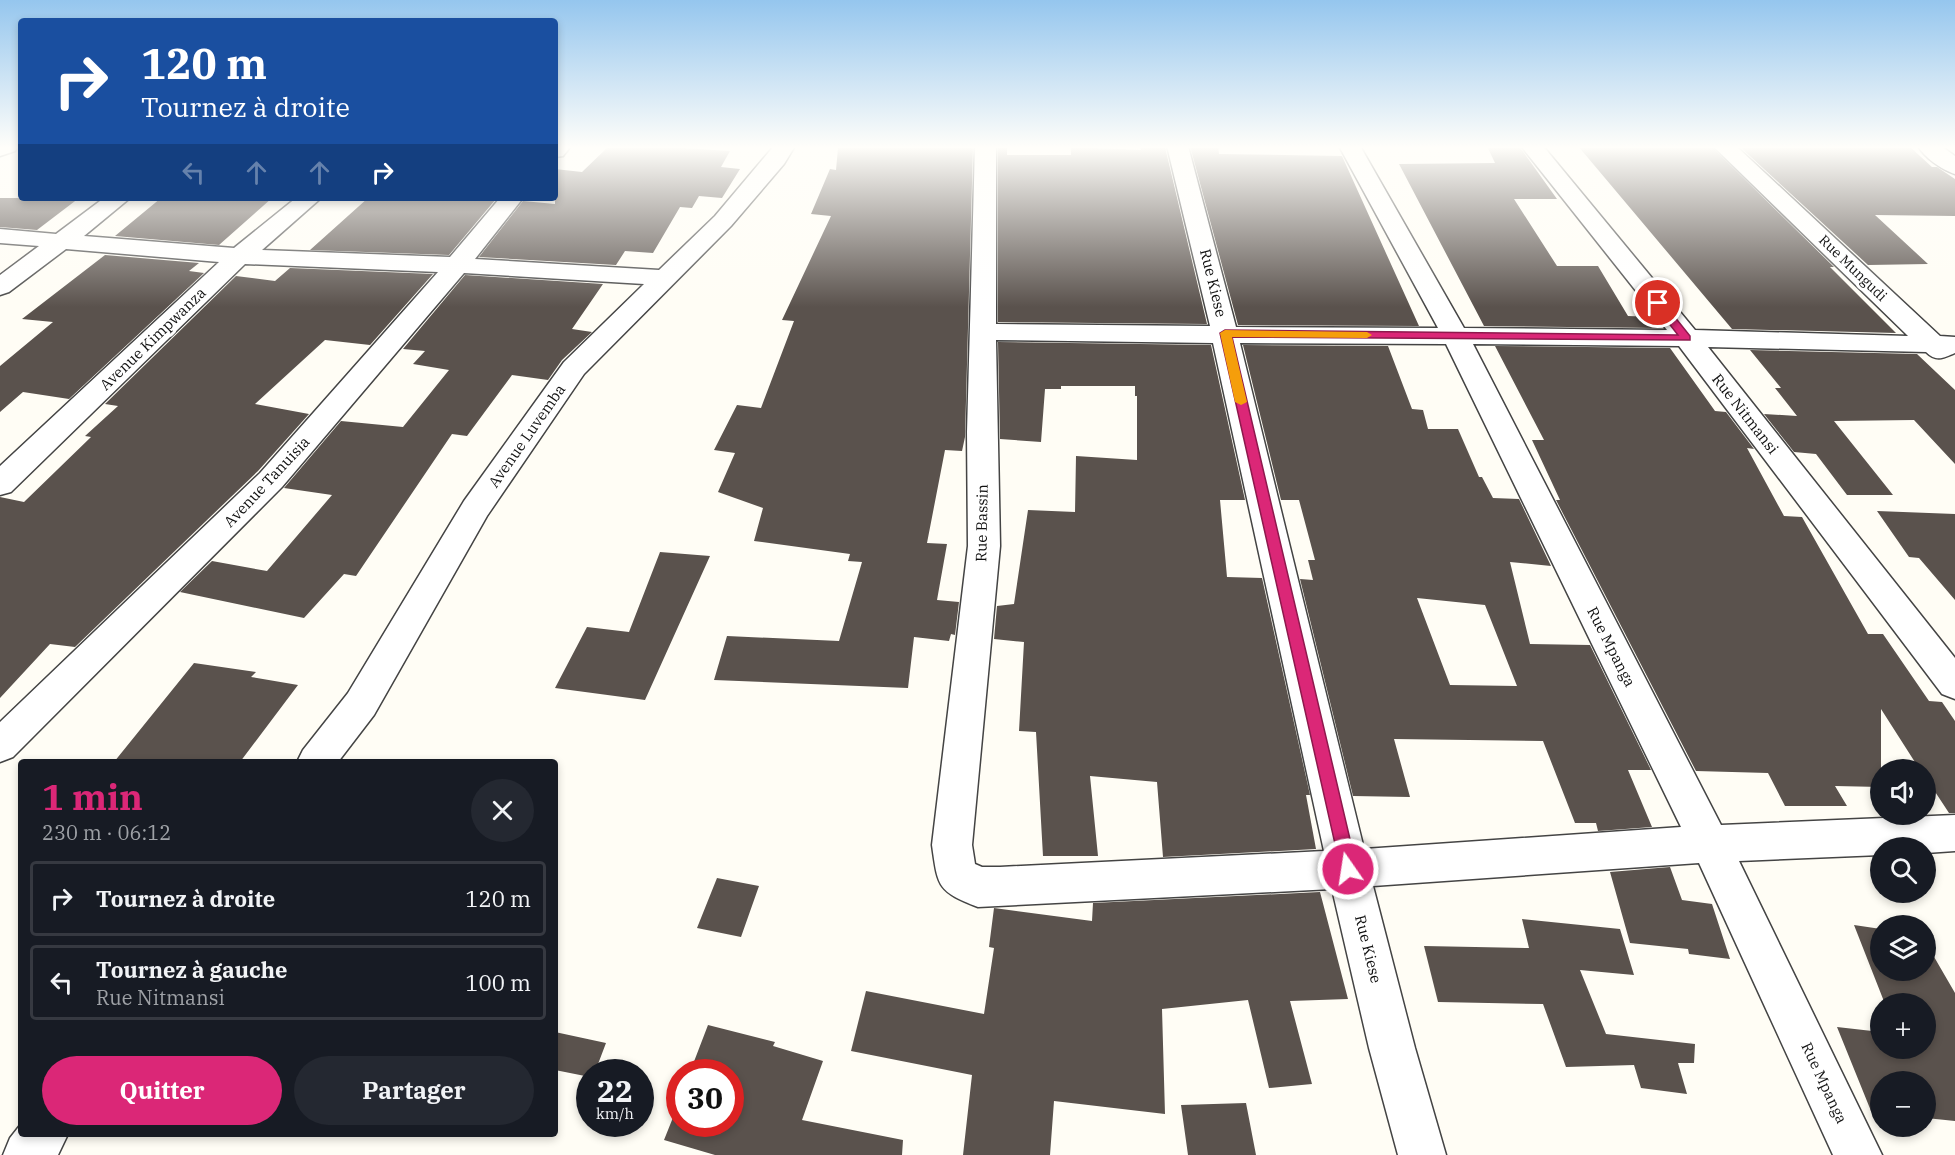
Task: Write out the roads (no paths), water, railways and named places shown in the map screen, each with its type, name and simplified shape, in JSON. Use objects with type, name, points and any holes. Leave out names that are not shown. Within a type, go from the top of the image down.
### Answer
[{"type":"street","name":"Avenue Luvemba","points":[[318,759],[361,704],[475,509],[574,368],[723,221],[741,200]]},
{"type":"street","name":"Rue Bassin","points":[[985,200],[982,432],[984,546],[952,844],[957,875],[978,887],[1348,869]]},
{"type":"street","name":"Rue Kiese","points":[[1192,200],[1225,333],[1348,869],[1422,1155]]},
{"type":"street","name":"Rue Mpanga","points":[[1380,200],[1455,336],[1710,844],[1858,1155]]},
{"type":"street","name":"Rue Nitmansi","points":[[1575,200],[1686,338],[1955,684]]},
{"type":"street","name":"Rue Mungudi","points":[[1784,200],[1944,345],[1955,366]]},
{"type":"street","points":[[0,287],[114,201]]},
{"type":"street","name":"Avenue Kimpwanza","points":[[0,484],[239,256],[306,201]]},
{"type":"street","name":"Avenue Tanuisia","points":[[0,746],[150,602],[271,480],[510,201]]},
{"type":"street","points":[[0,236],[239,256],[457,265],[664,278]]},
{"type":"street","points":[[984,331],[1686,338],[1944,345]]},
{"type":"street","points":[[1348,869],[1710,844],[1955,833]]},
{"type":"street","points":[[27,1155],[42,1137]]}]
